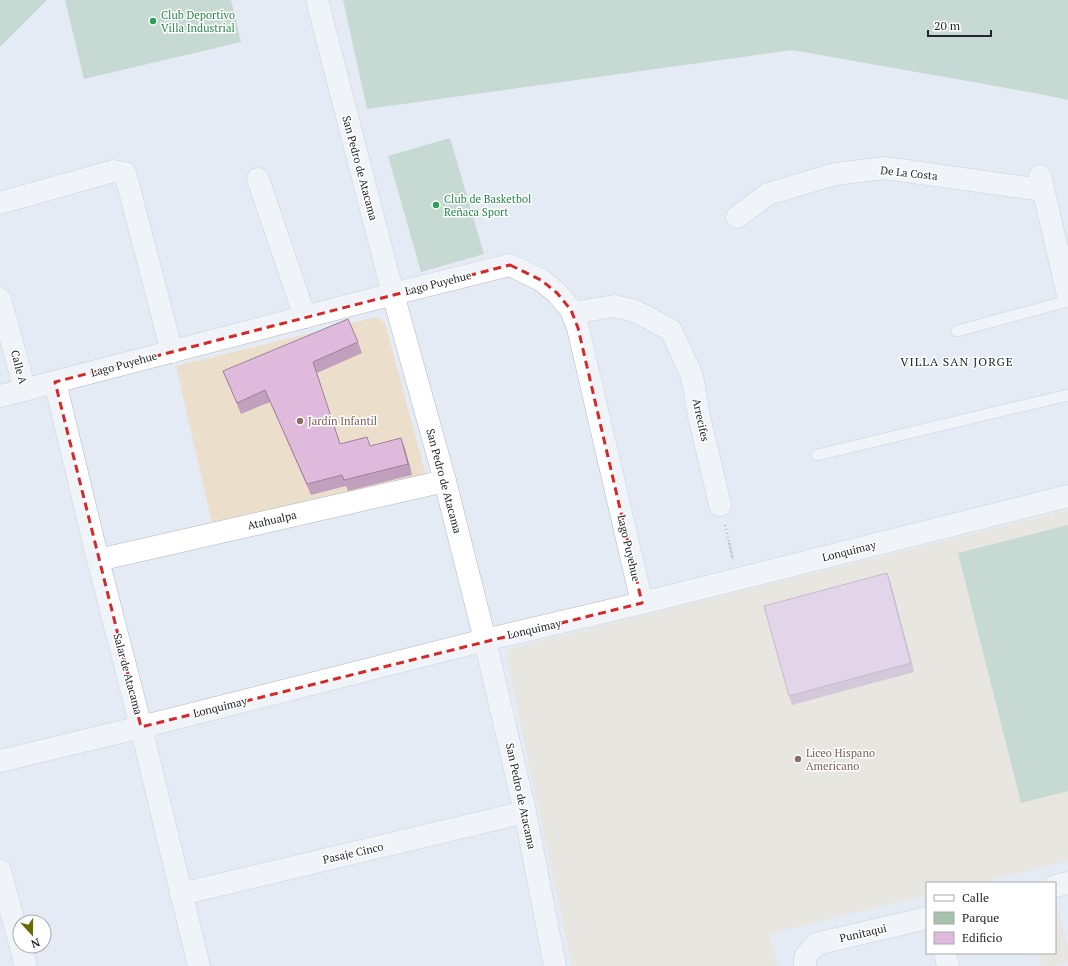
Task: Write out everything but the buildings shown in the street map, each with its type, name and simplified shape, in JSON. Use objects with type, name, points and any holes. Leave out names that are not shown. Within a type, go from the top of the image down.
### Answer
[{"type":"street","name":"San Pedro de Atacama","points":[[317,0],[393,294],[445,481],[485,640],[525,812],[555,966]]},
{"type":"street","name":"De La Costa","points":[[737,217],[768,194],[835,174],[885,168],[1041,182],[1068,295]]},
{"type":"street","points":[[0,203],[113,171],[125,173],[172,352]]},
{"type":"street","points":[[258,179],[305,317]]},
{"type":"street","name":"Lago Puyehue","points":[[0,396],[510,265],[541,280],[557,293],[572,313],[578,328],[642,603]]},
{"type":"street","name":"Calle A","points":[[0,299],[25,390]]},
{"type":"street","name":"Arrecifes","points":[[572,313],[614,306],[635,311],[671,330],[692,376],[699,416],[720,505]]},
{"type":"street","name":"Salar de Atacama","points":[[55,382],[199,966]]},
{"type":"street","name":"Atahualpa","points":[[98,560],[445,481]]},
{"type":"street","name":"Lonquimay","points":[[0,761],[485,640],[642,603],[1068,496]]},
{"type":"street","name":"Pasaje Cinco","points":[[181,894],[525,812]]},
{"type":"street","points":[[0,871],[12,915]]},
{"type":"street","points":[[1056,886],[1068,883]]},
{"type":"street","name":"Punitaqui","points":[[805,962],[816,944],[926,918]]},
{"type":"street","points":[[945,954],[948,966]]},
{"type":"lane","points":[[957,331],[1068,301]]},
{"type":"lane","points":[[817,455],[1068,395]]},
{"type":"path","points":[[720,505],[737,579]]},
{"type":"path","points":[[729,543],[737,579]]},
{"type":"highlighted area","points":[[510,265],[541,280],[557,293],[571,310],[578,328],[642,603],[141,727],[55,382]]},
{"type":"shaded area","name":"Jardín Infantil","points":[[376,317],[385,323],[426,476],[212,523],[176,366]]},
{"type":"shaded area","name":"Liceo Hispano Americano","points":[[1068,510],[1068,861],[982,882],[926,882],[926,895],[769,934],[778,966],[572,966],[506,656],[511,648]]},
{"type":"shaded area","points":[[1058,909],[1068,948],[1068,963],[1055,966],[1041,966],[1038,954],[1056,954],[1056,910]]},
{"type":"green space","points":[[0,0],[47,0],[0,47]]},
{"type":"green space","name":"Club Deportivo Villa Industrial","points":[[65,0],[231,0],[241,42],[84,79]]},
{"type":"green space","points":[[343,0],[1068,0],[1068,100],[792,50],[367,109]]},
{"type":"green space","name":"Club de Basketbol Reñaca Sport","points":[[450,138],[484,254],[421,272],[388,156]]},
{"type":"green space","points":[[1068,525],[1068,791],[1021,803],[958,553]]},
{"type":"place","name":"Club Deportivo Villa Industrial","points":[[153,21]]},
{"type":"place","name":"Club de Basketbol Reñaca Sport","points":[[436,205]]},
{"type":"place","name":"Jardín Infantil","points":[[300,421]]},
{"type":"place","name":"Liceo Hispano Americano","points":[[798,759]]},
{"type":"district","name":"VILLA SAN JORGE","points":[[957,362]]}]
